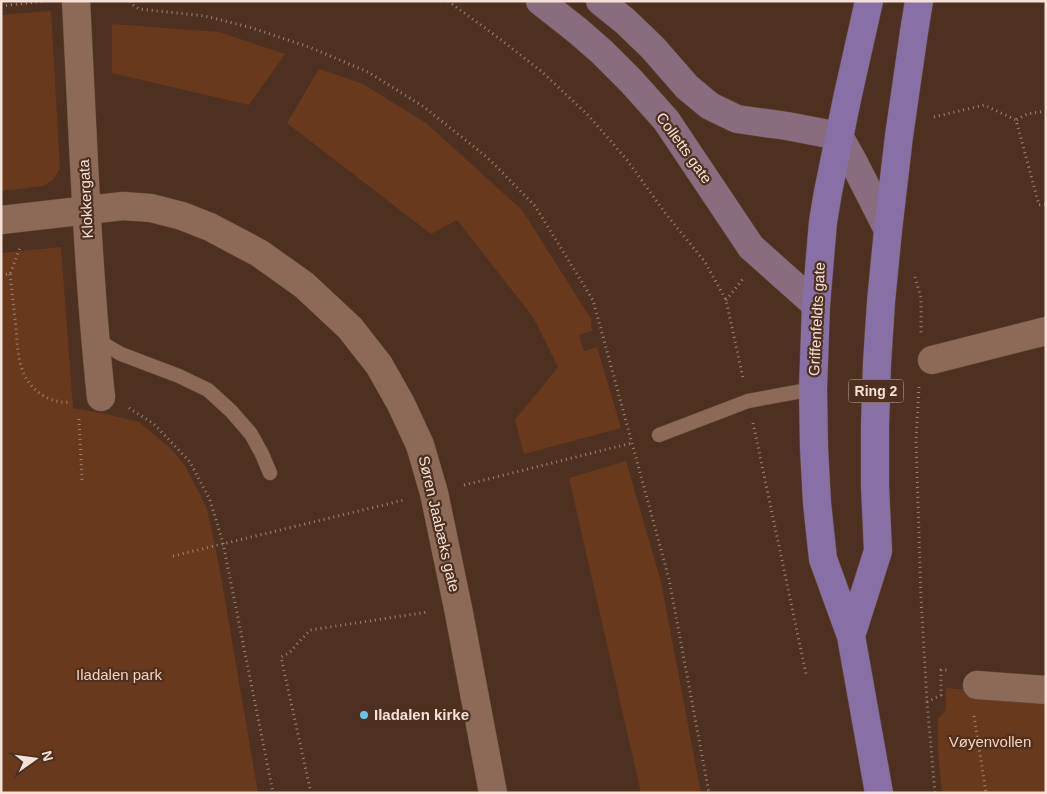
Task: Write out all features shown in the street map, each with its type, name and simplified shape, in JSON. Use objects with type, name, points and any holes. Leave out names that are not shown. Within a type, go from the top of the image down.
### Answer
[{"type":"main road","name":"Colletts gate","points":[[540,1],[602,52],[631,81],[666,120],[751,247],[816,305]]},
{"type":"main road","points":[[600,1],[625,21],[653,48],[687,87],[710,106],[737,119],[839,136],[888,230]]},
{"type":"main road","name":"Griffenfeldts gate","points":[[869,1],[853,68],[823,222],[816,305],[813,389],[817,503],[823,559],[851,636],[879,793]]},
{"type":"main road","name":"Griffenfeldts gate","points":[[851,636],[878,551],[875,486],[877,363],[881,302],[905,94],[919,1]]},
{"type":"street","name":"Klokkergata","points":[[76,1],[86,211],[95,338],[89,399]]},
{"type":"street","name":"Søren Jaabæks gate","points":[[1,220],[123,206],[151,208],[182,216],[210,227],[259,253],[304,285],[350,328],[379,365],[401,404],[420,444],[434,493],[494,793]]},
{"type":"street","points":[[932,360],[1046,331]]},
{"type":"street","points":[[977,684],[1046,690]]},
{"type":"lane","points":[[95,338],[121,354],[179,376],[208,390],[231,411],[251,434],[270,473]]},
{"type":"lane","points":[[660,435],[748,401],[813,389]]},
{"type":"path","points":[[1,6],[45,1]]},
{"type":"path","points":[[130,1],[139,9],[205,16],[249,27],[309,47],[368,72],[424,107],[488,158],[535,206],[593,300],[669,579],[709,793]]},
{"type":"path","points":[[448,1],[541,71],[589,116],[627,160],[666,214],[705,262],[726,300],[806,674]]},
{"type":"path","points":[[934,117],[984,105],[1016,120],[1039,205],[1046,204]]},
{"type":"path","points":[[1016,120],[1027,114],[1046,111]]},
{"type":"path","points":[[22,244],[10,274],[19,355],[25,377],[39,394],[54,400],[66,402],[112,397],[154,424],[190,462],[210,500],[223,543],[273,793]]},
{"type":"path","points":[[913,270],[921,298],[922,334]]},
{"type":"path","points":[[1,275],[10,274]]},
{"type":"path","points":[[726,300],[747,274]]},
{"type":"path","points":[[919,386],[916,440],[921,598],[936,793]]},
{"type":"path","points":[[82,480],[89,399]]},
{"type":"path","points":[[463,485],[632,443]]},
{"type":"path","points":[[173,556],[407,499]]},
{"type":"path","points":[[311,793],[281,657],[289,653],[310,630],[458,608]]},
{"type":"path","points":[[973,712],[986,793]]},
{"type":"green space","points":[[51,11],[60,168],[53,180],[43,186],[1,191],[1,15]]},
{"type":"green space","points":[[112,24],[219,32],[285,54],[249,105],[112,73]]},
{"type":"green space","points":[[319,69],[363,84],[426,123],[522,210],[591,319],[592,331],[579,335],[584,351],[597,347],[621,428],[524,454],[515,420],[558,367],[533,317],[457,220],[431,234],[287,123]]},
{"type":"green space","name":"Iladalen park","points":[[61,247],[73,408],[139,422],[170,448],[184,464],[207,509],[219,565],[258,793],[1,793],[1,253]]},
{"type":"green space","points":[[626,461],[661,582],[701,793],[641,793],[569,478]]},
{"type":"green space","name":"Vøyenvollen","points":[[946,688],[1046,697],[1046,793],[942,793],[938,751],[938,719],[946,710]]},
{"type":"place","name":"Iladalen kirke","points":[[364,715]]}]
